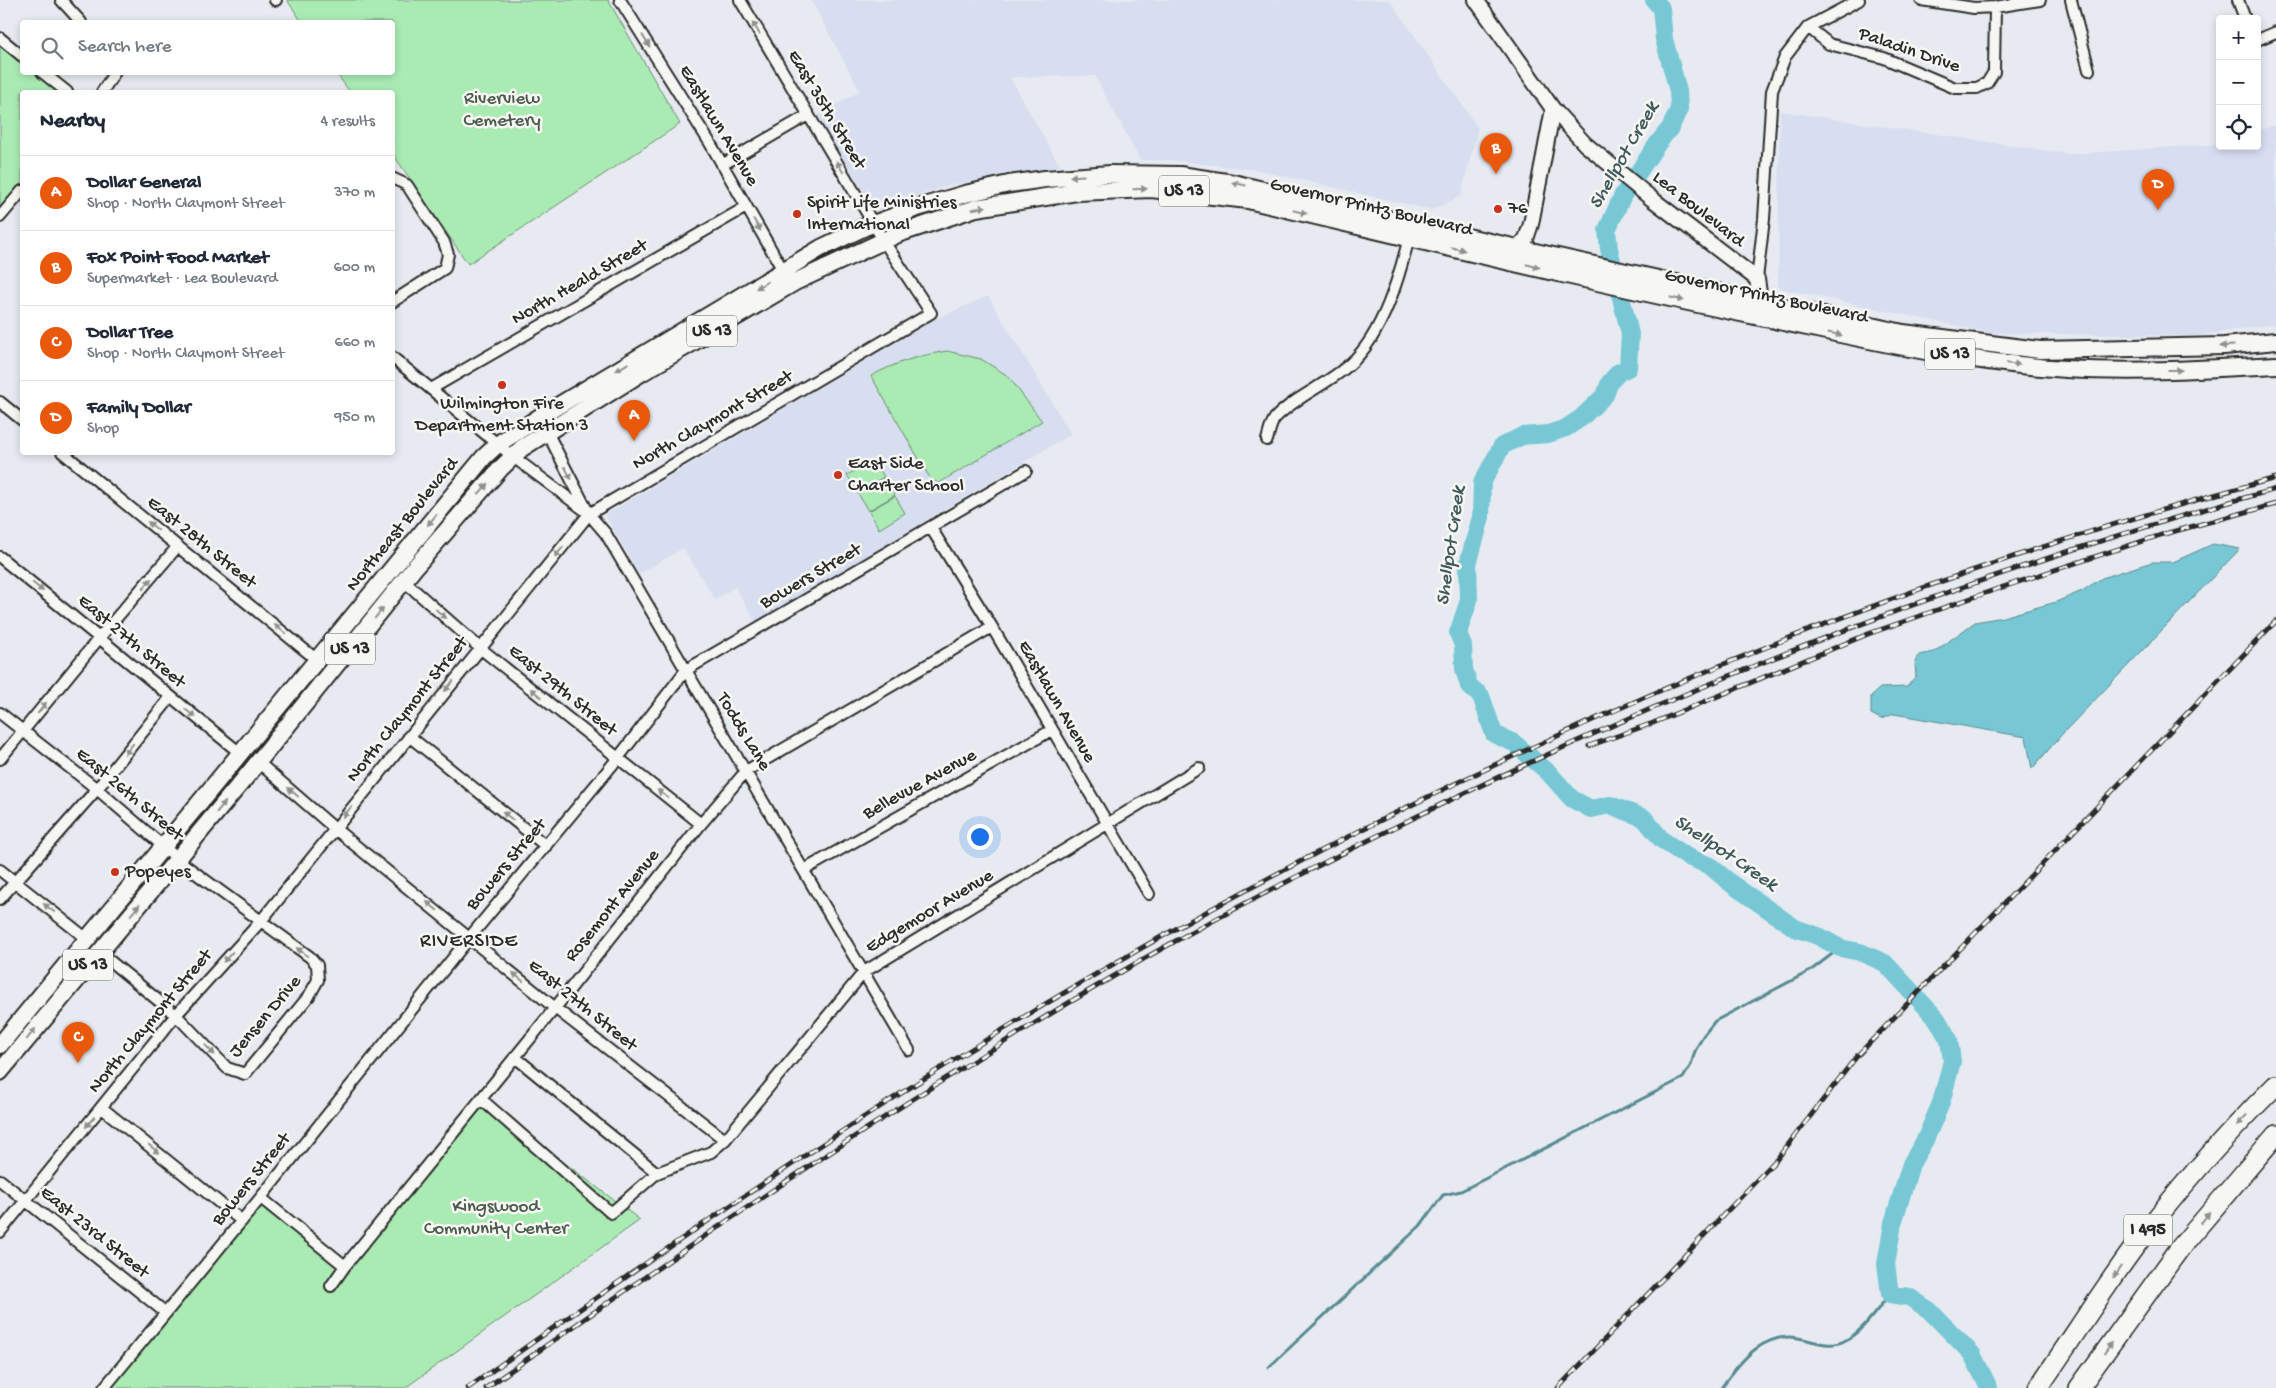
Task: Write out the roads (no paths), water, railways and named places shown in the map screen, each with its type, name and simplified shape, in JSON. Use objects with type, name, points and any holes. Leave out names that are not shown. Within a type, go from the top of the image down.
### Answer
[{"type":"highway","name":"I 495","points":[[2038,1388],[2132,1250],[2175,1195],[2244,1117],[2276,1085]]},
{"type":"highway","name":"I 495","points":[[2079,1388],[2180,1248],[2276,1135]]},
{"type":"main road","name":"US 13","points":[[874,224],[949,198],[1009,184],[1045,179],[1126,173],[1180,175],[1233,183],[1411,231]]},
{"type":"main road","name":"Governor Printz Boulevard","points":[[512,456],[789,276],[883,240],[964,212],[1020,200],[1077,192],[1151,188],[1248,200],[1411,231],[1486,256],[1606,275],[1835,334],[2003,363],[2065,369],[2191,370],[2276,365]]},
{"type":"main road","points":[[789,276],[865,238],[874,224]]},
{"type":"main road","name":"Governor Printz Boulevard","points":[[1411,231],[1440,231],[1518,248],[1606,275]]},
{"type":"main road","points":[[1486,256],[1518,248]]},
{"type":"main road","name":"Northeast Boulevard","points":[[3,1035],[87,939],[484,457],[498,444],[546,413],[789,276]]},
{"type":"main road","name":"Governor Printz Boulevard","points":[[1628,280],[1757,301],[1903,332],[2040,350],[2224,346],[2276,341]]},
{"type":"main road","points":[[1878,342],[1887,337],[1985,350],[1993,344]]},
{"type":"main road","name":"Northeast Boulevard","points":[[0,1072],[258,762],[405,582],[415,567],[512,456]]},
{"type":"main road","points":[[269,747],[272,735],[280,720],[318,674],[320,664],[317,660]]},
{"type":"street","points":[[61,0],[79,20]]},
{"type":"street","name":"Eastlawn Avenue","points":[[620,0],[789,276]]},
{"type":"street","name":"East 35th Street","points":[[740,0],[883,240],[931,313]]},
{"type":"street","name":"Lea Boulevard","points":[[1476,0],[1553,109],[1584,144],[1652,199],[1757,279]]},
{"type":"street","name":"Paladin Drive","points":[[1757,279],[1764,219],[1772,91],[1785,57],[1808,27],[1859,0]]},
{"type":"street","points":[[1921,0],[1974,8],[1995,8],[2040,0]]},
{"type":"street","points":[[2071,0],[2089,70]]},
{"type":"street","points":[[2238,0],[2244,15]]},
{"type":"street","name":"Paladin Drive","points":[[1808,27],[1829,44],[1884,58],[1955,88],[1977,88],[1987,83],[1994,72],[1995,8]]},
{"type":"street","points":[[2261,38],[2276,32]]},
{"type":"street","points":[[0,38],[20,54]]},
{"type":"street","points":[[46,75],[64,90]]},
{"type":"street","points":[[104,90],[114,75]]},
{"type":"street","points":[[1518,248],[1526,239],[1531,224],[1553,109]]},
{"type":"street","points":[[722,165],[808,115]]},
{"type":"street","points":[[395,179],[407,185],[444,242],[448,254],[445,268],[395,300]]},
{"type":"street","points":[[0,217],[20,193]]},
{"type":"street","name":"North Heald Street","points":[[431,389],[746,208]]},
{"type":"street","points":[[1267,440],[1274,419],[1350,364],[1366,344],[1380,322],[1397,282],[1411,231]]},
{"type":"street","points":[[1757,279],[1759,293],[1757,301]]},
{"type":"street","name":"North Claymont Street","points":[[0,1232],[24,1200],[102,1108],[176,1015],[261,921],[334,828],[589,514],[931,313]]},
{"type":"street","points":[[395,359],[512,456],[589,514]]},
{"type":"street","points":[[0,402],[20,418]]},
{"type":"street","name":"Todds Lane","points":[[548,432],[589,514],[606,534],[909,1050]]},
{"type":"street","name":"East 28th Street","points":[[66,455],[317,660]]},
{"type":"street","name":"Bowers Street","points":[[104,1388],[261,1198],[470,937],[618,758],[686,670],[1026,471]]},
{"type":"street","name":"Eastlawn Avenue","points":[[931,528],[992,627],[1149,894]]},
{"type":"street","points":[[0,759],[178,546]]},
{"type":"street","name":"East 27th Street","points":[[0,557],[100,637],[170,698],[240,753]]},
{"type":"street","name":"East 29th Street","points":[[405,582],[480,648],[701,824]]},
{"type":"street","name":"Rosemont Avenue","points":[[331,1286],[345,1266],[556,1008],[701,824],[746,771],[992,627]]},
{"type":"street","points":[[0,899],[97,790],[170,698]]},
{"type":"street","name":"East 26th Street","points":[[0,713],[97,790],[178,859],[261,921]]},
{"type":"street","name":"Bellevue Avenue","points":[[804,870],[1052,730]]},
{"type":"street","points":[[409,736],[546,846]]},
{"type":"street","name":"East 27th Street","points":[[258,762],[334,828],[556,1008],[725,1140]]},
{"type":"street","name":"Edgemoor Avenue","points":[[657,1173],[711,1152],[725,1140],[864,972],[1200,768]]},
{"type":"street","points":[[0,870],[87,939]]},
{"type":"street","name":"Jensen Drive","points":[[176,1015],[227,1068],[245,1074],[309,996],[318,980],[317,965],[310,957],[261,921]]},
{"type":"street","points":[[99,952],[176,1015]]},
{"type":"street","points":[[481,1099],[611,1214],[657,1173],[516,1057]]},
{"type":"street","points":[[102,1108],[242,1220]]},
{"type":"street","name":"East 23rd Street","points":[[0,1180],[166,1313]]},
{"type":"street","points":[[261,1198],[345,1266]]},
{"type":"water","points":[[2213,544],[2240,549],[2064,732],[2032,769],[2026,737],[1894,714],[1881,719],[1871,714],[1871,696],[1880,688],[1907,687],[1916,676],[1915,664],[1919,655],[1934,652],[1975,622],[2003,617],[2056,602],[2082,591],[2102,578],[2152,562],[2173,562]]},
{"type":"waterway","name":"Shellpot Creek","points":[[1654,0],[1661,8],[1664,39],[1678,91],[1679,109],[1670,128],[1623,195],[1607,230],[1609,249],[1630,334],[1628,368],[1619,372],[1610,382],[1605,395],[1581,418],[1566,428],[1548,434],[1522,436],[1502,446],[1482,483],[1481,517],[1468,564],[1469,600],[1458,633],[1463,645],[1464,669],[1469,686],[1481,696],[1494,734],[1514,743],[1548,772],[1572,799],[1591,809],[1610,805],[1644,818],[1662,840],[1686,856],[1710,866],[1733,885],[1795,928],[1818,936],[1840,948],[1860,952],[1885,963],[1937,1019],[1949,1040],[1952,1061],[1941,1103],[1925,1140],[1911,1164],[1893,1223],[1886,1264],[1890,1294],[1909,1297],[1929,1310],[1972,1354],[1989,1388]]},
{"type":"waterway","points":[[1269,1367],[1420,1226],[1443,1195],[1461,1191],[1683,1078],[1691,1065],[1695,1051],[1703,1036],[1715,1021],[1810,971],[1840,948]]},
{"type":"waterway","points":[[1721,1388],[1737,1367],[1755,1349],[1766,1343],[1789,1337],[1829,1344],[1844,1341],[1869,1320],[1890,1294]]},
{"type":"railway","points":[[468,1388],[801,1158],[971,1049],[1145,946],[1279,872],[1416,803],[1555,737],[1695,676],[1838,619],[1983,567],[2129,520],[2276,478]]},
{"type":"railway","points":[[486,1388],[730,1219],[978,1058],[1147,957],[1332,859],[1444,803],[1545,756],[1749,668],[1853,627],[2063,553],[2276,489]]},
{"type":"railway","points":[[1589,746],[1653,723],[1868,634],[2164,534],[2276,504]]},
{"type":"railway","points":[[1558,1388],[1777,1159],[1857,1056],[2276,621]]},
{"type":"place","name":"Fox Point Food Market","points":[[1496,174]]},
{"type":"place","name":"76","points":[[1498,209]]},
{"type":"place","name":"Family Dollar","points":[[2158,210]]},
{"type":"place","name":"Spirit Life Ministries International","points":[[797,214]]},
{"type":"place","name":"Wilmington Fire Department Station 3","points":[[502,385]]},
{"type":"place","name":"Dollar General","points":[[634,441]]},
{"type":"place","name":"East Side Charter School","points":[[838,475]]},
{"type":"place","name":"Popeyes","points":[[115,872]]},
{"type":"place","name":"Dollar Tree","points":[[78,1063]]},
{"type":"district","name":"RIVERSIDE","points":[[469,942]]},
{"type":"park label","name":"Riverview Cemetery","points":[[502,110]]},
{"type":"park label","name":"Kingswood Community Center","points":[[496,1218]]}]
